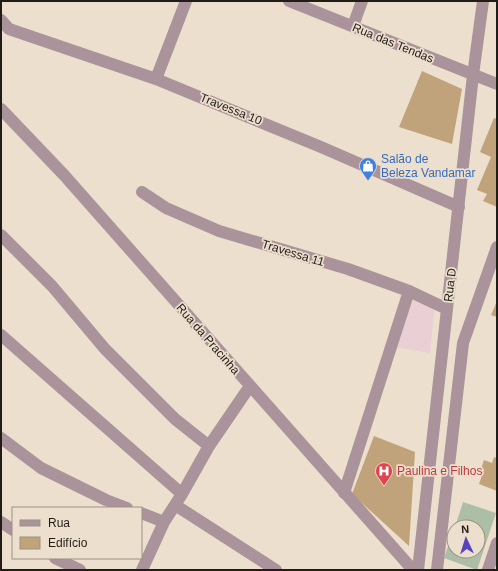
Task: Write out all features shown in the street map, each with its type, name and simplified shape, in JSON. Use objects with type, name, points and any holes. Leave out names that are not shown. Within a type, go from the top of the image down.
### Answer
[{"type":"street","points":[[156,79],[186,1]]},
{"type":"street","name":"Rua das Tendas","points":[[289,1],[473,76],[497,84]]},
{"type":"street","points":[[353,26],[362,1]]},
{"type":"street","name":"Rua D","points":[[418,570],[473,76],[483,1]]},
{"type":"street","name":"Travessa 10","points":[[1,20],[8,29],[156,79],[459,206]]},
{"type":"street","name":"Rua da Pracinha","points":[[1,109],[64,175],[413,570]]},
{"type":"street","name":"Travessa 11","points":[[142,192],[166,208],[219,231],[348,269],[409,291],[447,308]]},
{"type":"street","points":[[1,235],[52,286],[105,349],[175,419],[209,446]]},
{"type":"street","points":[[437,570],[463,343],[497,247]]},
{"type":"street","points":[[344,493],[409,291]]},
{"type":"street","points":[[1,335],[182,494]]},
{"type":"street","points":[[142,570],[164,522],[182,494],[209,446],[250,386]]},
{"type":"street","points":[[1,438],[41,468],[106,500],[125,507]]},
{"type":"street","points":[[175,504],[276,570]]},
{"type":"street","points":[[142,513],[164,522]]},
{"type":"street","points":[[1,522],[12,529]]},
{"type":"street","points":[[488,570],[497,543]]},
{"type":"street","points":[[57,559],[80,570]]},
{"type":"shaded area","points":[[412,298],[435,306],[430,353],[395,347]]},
{"type":"green space","points":[[463,502],[496,513],[486,543],[486,519],[458,519]]},
{"type":"green space","points":[[447,559],[481,559],[477,570]]},
{"type":"building","points":[[422,71],[462,89],[452,144],[399,127]]},
{"type":"building","points":[[494,118],[497,119],[497,207],[483,201],[487,194],[477,190],[491,157],[480,152]]},
{"type":"building","points":[[497,301],[497,317],[491,315]]},
{"type":"building","name":"Paulina e Filhos","points":[[374,436],[415,452],[409,546],[352,494]]},
{"type":"building","points":[[494,457],[497,458],[497,491],[479,484],[484,470],[481,469],[484,460],[492,463]]},
{"type":"place","name":"Salão de Beleza Vandamar","points":[[368,181]]},
{"type":"place","name":"Paulina e Filhos","points":[[384,486]]}]
